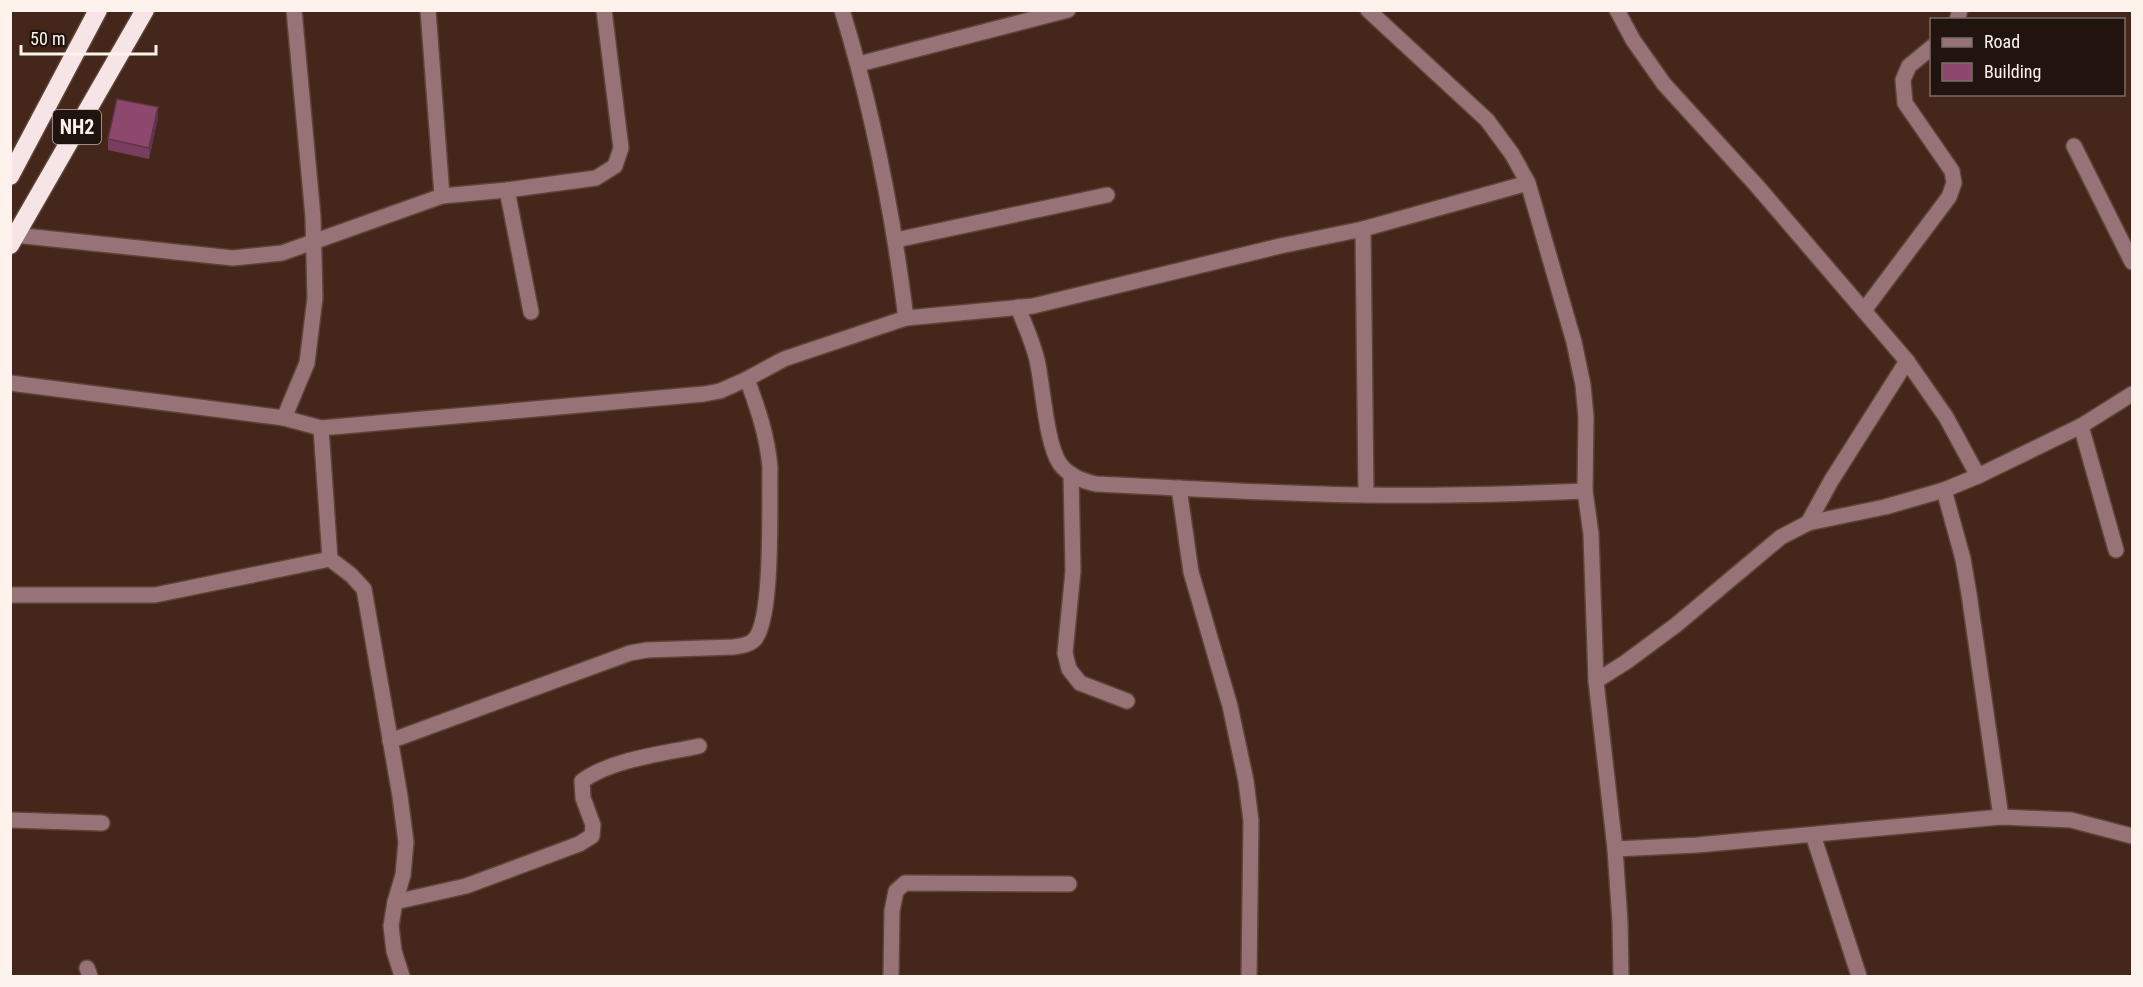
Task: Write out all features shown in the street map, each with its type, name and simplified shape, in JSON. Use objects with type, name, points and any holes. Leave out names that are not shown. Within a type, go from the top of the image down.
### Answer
[{"type":"highway","name":"NH2","points":[[10,176],[98,10]]},
{"type":"highway","name":"NH2","points":[[13,240],[145,10]]},
{"type":"street","points":[[284,418],[307,363],[315,298],[313,217],[294,10]]},
{"type":"street","points":[[428,10],[442,196]]},
{"type":"street","points":[[13,240],[233,258],[282,253],[442,196],[596,178],[615,166],[621,148],[604,10]]},
{"type":"street","points":[[842,10],[859,64],[896,240],[906,318]]},
{"type":"street","points":[[859,64],[1068,10]]},
{"type":"street","points":[[1368,10],[1487,120],[1512,154],[1528,183],[1574,342],[1583,385],[1586,417],[1585,491],[1592,544],[1596,681],[1615,849],[1621,976]]},
{"type":"street","points":[[1617,10],[1633,40],[1664,84],[1864,309],[1907,361],[1946,417],[1978,476]]},
{"type":"street","points":[[1864,309],[1949,197],[1953,183],[1952,171],[1905,103],[1903,80],[1909,66],[1930,49]]},
{"type":"street","points":[[2074,146],[2133,262]]},
{"type":"street","points":[[10,382],[284,418],[321,428],[704,394],[720,391],[784,359],[906,318],[1033,306],[1280,246],[1363,229],[1528,183]]},
{"type":"street","points":[[507,190],[531,312]]},
{"type":"street","points":[[896,240],[1107,195]]},
{"type":"street","points":[[1363,229],[1366,495]]},
{"type":"street","points":[[1018,307],[1037,358],[1053,450],[1060,465],[1084,481],[1095,484],[1366,495],[1585,491]]},
{"type":"street","points":[[1808,523],[1907,361]]},
{"type":"street","points":[[390,741],[630,653],[647,650],[733,647],[746,645],[755,640],[766,606],[770,467],[763,421],[747,379]]},
{"type":"street","points":[[1596,681],[1676,625],[1781,537],[1808,523],[1863,512],[1944,490],[2081,426],[2133,394]]},
{"type":"street","points":[[2081,426],[2116,550]]},
{"type":"street","points":[[321,428],[330,559],[351,575],[364,589],[400,796],[406,842],[403,875],[391,926],[394,951],[402,976]]},
{"type":"street","points":[[1071,474],[1073,571],[1065,653],[1069,669],[1080,683],[1127,702]]},
{"type":"street","points":[[1179,488],[1191,572],[1230,706],[1246,781],[1251,821],[1250,976]]},
{"type":"street","points":[[1944,490],[1963,559],[2001,817]]},
{"type":"street","points":[[10,595],[155,596],[330,559]]},
{"type":"street","points":[[395,902],[466,886],[579,844],[592,836],[593,825],[582,798],[582,782],[594,773],[619,764],[699,746]]},
{"type":"street","points":[[1615,849],[1697,845],[2001,817],[2071,820],[2133,836]]},
{"type":"street","points":[[10,820],[102,823]]},
{"type":"street","points":[[1813,835],[1858,976]]},
{"type":"street","points":[[891,976],[892,911],[896,891],[905,883],[1069,884]]},
{"type":"building","points":[[117,99],[158,107],[149,148],[108,139]]}]
